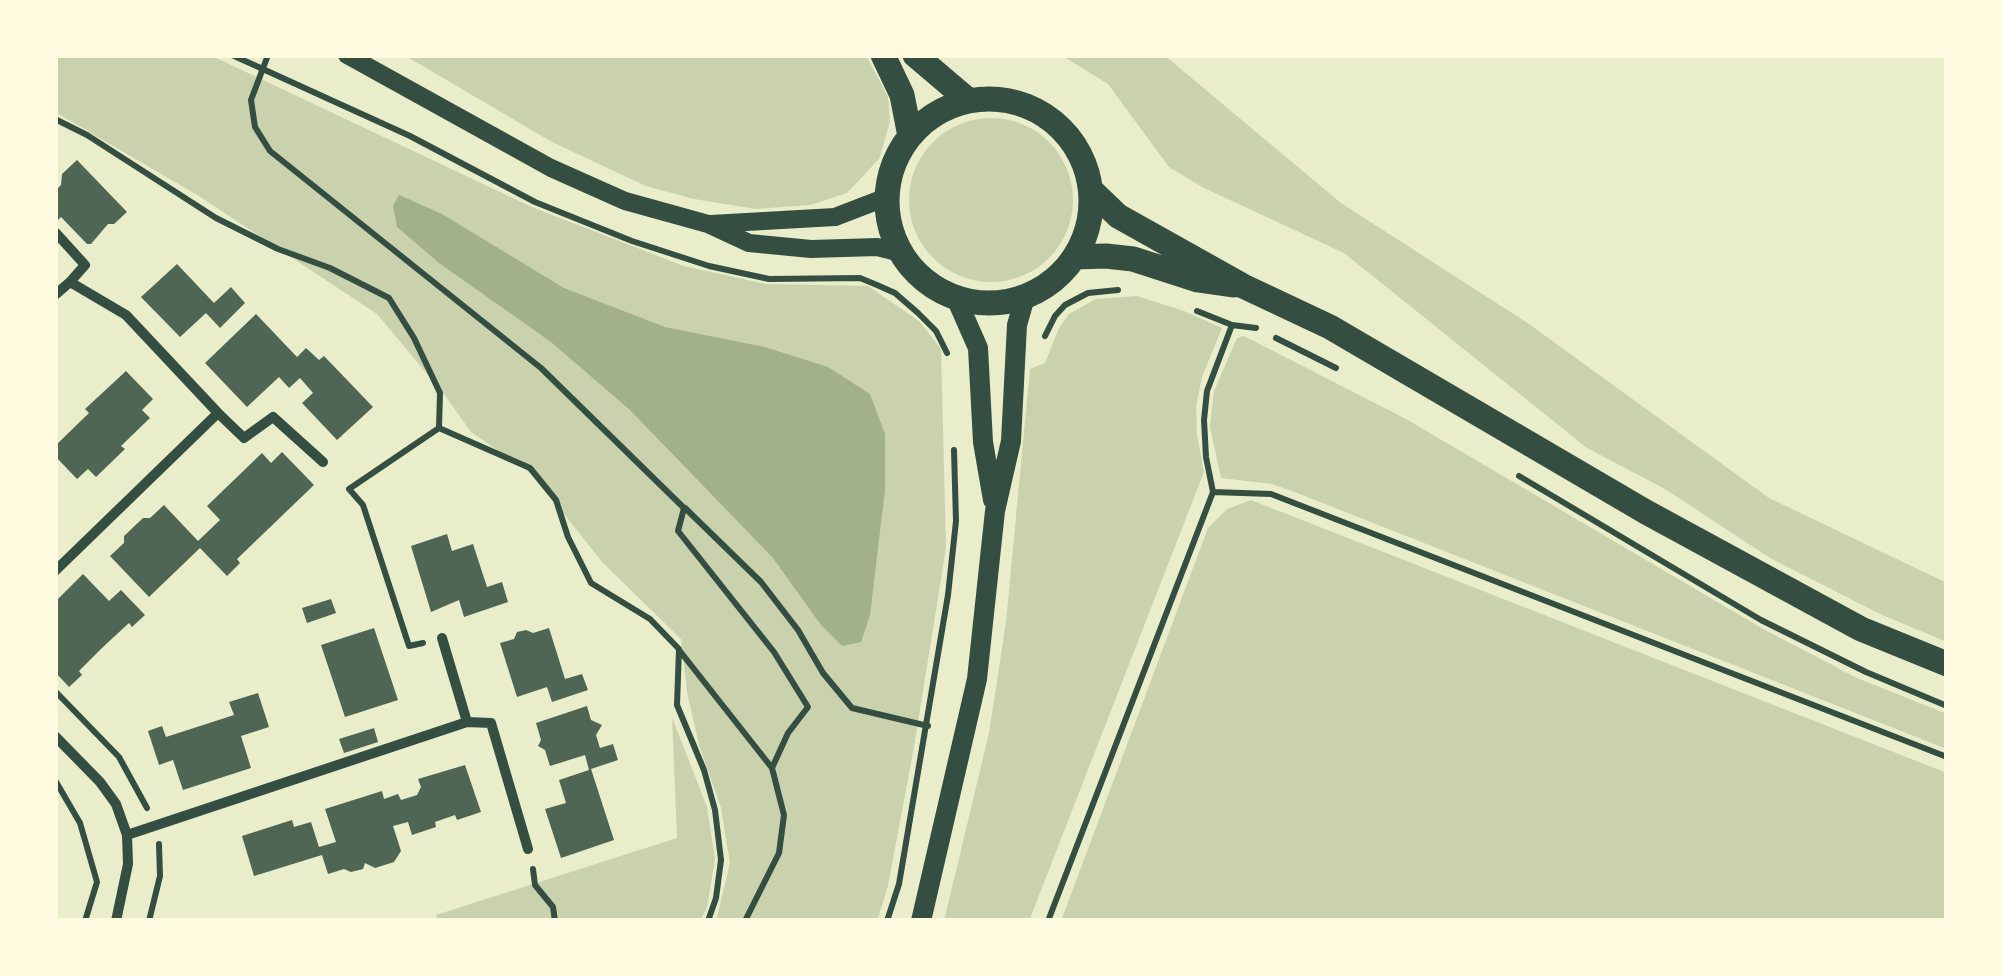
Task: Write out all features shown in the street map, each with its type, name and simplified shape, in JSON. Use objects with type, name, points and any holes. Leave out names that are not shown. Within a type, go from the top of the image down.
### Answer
[{"type":"main road","points":[[883,55],[902,96],[910,136]]},
{"type":"main road","points":[[915,55],[968,100]]},
{"type":"main road","points":[[1000,98],[1044,114],[1067,134],[1083,160],[1092,190],[1088,230],[1075,257],[1051,283],[1025,297],[990,303],[956,298],[934,287],[901,253],[891,229],[887,197],[893,165],[910,136],[942,109],[968,100],[1000,98]]},
{"type":"main road","points":[[1092,190],[1118,216],[1243,286],[1330,327],[1646,512],[1861,629],[1947,664]]},
{"type":"main road","points":[[1075,257],[1132,259],[1198,280],[1243,286]]},
{"type":"main road","points":[[921,921],[977,679],[996,512],[1011,441],[1017,326],[1025,297]]},
{"type":"main road","points":[[956,298],[978,348],[983,442],[996,512]]},
{"type":"street","points":[[347,55],[551,168],[625,201],[708,224],[749,243],[811,249],[877,246],[901,253]]},
{"type":"street","points":[[708,224],[835,217],[887,197]]},
{"type":"street","points":[[55,295],[85,264],[56,233]]},
{"type":"street","points":[[70,282],[126,315],[244,438],[273,417],[323,462]]},
{"type":"street","points":[[55,571],[218,413]]},
{"type":"street","points":[[442,638],[467,722]]},
{"type":"street","points":[[127,836],[467,722],[491,722],[528,849]]},
{"type":"street","points":[[55,736],[116,804],[127,836],[128,864],[116,921]]},
{"type":"path","points":[[232,55],[410,136],[535,202],[632,241],[709,266],[769,278],[860,278],[877,284],[894,293],[936,331],[952,362]]},
{"type":"path","points":[[268,55],[251,100],[255,127],[270,152],[541,368],[761,582],[852,708],[928,726]]},
{"type":"path","points":[[55,119],[87,135],[216,218],[389,298],[414,338],[440,394],[439,428]]},
{"type":"path","points":[[1065,306],[1088,293],[1114,289],[1130,292]]},
{"type":"path","points":[[1191,309],[1232,326],[1253,326],[1347,374]]},
{"type":"path","points":[[1048,921],[1213,492],[1206,457],[1207,391],[1232,326]]},
{"type":"path","points":[[439,428],[348,490],[364,506],[409,646],[442,638]]},
{"type":"path","points":[[439,428],[530,468],[556,500],[568,536],[592,582],[650,619],[772,768],[784,815],[779,853],[744,921]]},
{"type":"path","points":[[887,921],[898,884],[928,726],[956,521],[954,442]]},
{"type":"path","points":[[1512,472],[1761,620],[1866,672],[1947,706]]},
{"type":"path","points":[[1213,492],[1270,494],[1947,757]]},
{"type":"path","points":[[684,508],[678,530],[774,652],[808,707],[788,733],[772,768]]},
{"type":"path","points":[[678,649],[677,706],[704,770],[722,860],[708,921]]},
{"type":"path","points":[[55,780],[80,824],[97,882],[86,921]]},
{"type":"path","points":[[528,849],[534,885],[553,907],[556,921]]},
{"type":"shaded area","points":[[55,55],[210,55],[534,208],[684,266],[766,284],[868,286],[919,321],[941,349],[946,548],[914,747],[888,886],[877,921],[716,921],[730,863],[721,808],[699,745],[687,692],[681,639],[603,563],[532,474],[471,432],[377,314],[199,196],[55,112]]},
{"type":"shaded area","points":[[404,55],[866,55],[888,97],[890,122],[879,159],[847,193],[810,205],[756,209],[646,186],[552,142]]},
{"type":"shaded area","points":[[1061,55],[1164,55],[1341,203],[1529,324],[1769,498],[1947,583],[1947,642],[1880,614],[1770,558],[1665,489],[1587,448],[1344,253],[1204,188],[1169,167],[1108,84]]},
{"type":"shaded area","points":[[991,118],[1022,124],[1049,142],[1067,169],[1073,200],[1067,231],[1049,258],[1022,276],[991,282],[960,276],[933,258],[915,231],[909,200],[915,169],[933,142],[960,124]]},
{"type":"shaded area","points":[[399,195],[442,214],[564,288],[665,327],[765,347],[828,367],[870,394],[885,434],[885,490],[870,615],[861,642],[842,646],[821,625],[773,558],[630,410],[551,342],[439,263],[397,227],[393,206]]},
{"type":"shaded area","points":[[1137,296],[1222,328],[1202,377],[1196,406],[1204,472],[1029,921],[944,921],[989,733],[1006,622],[1030,369],[1045,363],[1069,314],[1096,299]]},
{"type":"shaded area","points":[[1244,336],[1406,419],[1765,630],[1857,678],[1947,714],[1947,749],[1297,493],[1272,484],[1221,478],[1210,427],[1214,391],[1237,338]]},
{"type":"shaded area","points":[[1251,500],[1947,773],[1947,921],[1061,921],[1208,528],[1227,509]]},
{"type":"shaded area","points":[[672,717],[707,807],[715,859],[707,907],[700,921],[438,921],[436,915],[677,838]]},
{"type":"building","points":[[77,160],[127,212],[114,224],[108,224],[91,244],[61,217],[55,223],[55,191],[61,185],[62,174]]},
{"type":"building","points":[[177,264],[214,303],[231,287],[245,303],[220,328],[206,313],[180,337],[141,297]]},
{"type":"building","points":[[256,314],[297,357],[306,348],[319,360],[324,356],[373,407],[337,440],[302,403],[313,393],[300,378],[289,388],[279,377],[247,407],[205,363]]},
{"type":"building","points":[[126,371],[153,399],[142,410],[150,418],[96,477],[88,469],[77,479],[55,456],[55,446],[89,413],[85,409]]},
{"type":"building","points":[[282,452],[314,485],[237,559],[240,563],[227,576],[200,548],[149,597],[110,556],[143,518],[150,518],[164,505],[198,541],[220,520],[207,506],[262,453],[271,463]]},
{"type":"building","points":[[447,534],[452,551],[473,544],[487,587],[502,582],[508,602],[464,617],[459,600],[431,612],[411,546]]},
{"type":"building","points":[[83,574],[109,601],[121,590],[145,615],[132,627],[129,623],[103,647],[69,687],[55,672],[55,602]]},
{"type":"building","points":[[331,599],[336,613],[307,623],[302,608]]},
{"type":"building","points":[[374,628],[398,700],[345,717],[321,645]]},
{"type":"building","points":[[549,628],[565,679],[582,674],[588,690],[552,702],[547,687],[517,697],[500,643],[514,639],[517,632]]},
{"type":"building","points":[[258,693],[269,727],[241,736],[251,768],[183,790],[173,760],[159,765],[148,731],[162,726],[166,737],[234,715],[229,702]]},
{"type":"building","points":[[587,706],[591,720],[602,725],[596,735],[600,748],[613,744],[618,760],[591,769],[614,840],[561,858],[545,809],[566,803],[559,780],[589,770],[585,755],[550,766],[545,750],[538,746],[541,740],[536,723]]},
{"type":"building","points":[[374,728],[378,742],[344,753],[339,739]]},
{"type":"building","points":[[465,765],[481,812],[457,820],[455,815],[412,835],[408,822],[393,826],[401,851],[394,862],[375,868],[365,863],[363,869],[328,874],[322,855],[254,876],[242,836],[292,820],[294,827],[311,822],[319,847],[336,842],[325,809],[382,791],[384,799],[398,794],[401,800],[417,795],[421,787],[418,779]]}]
